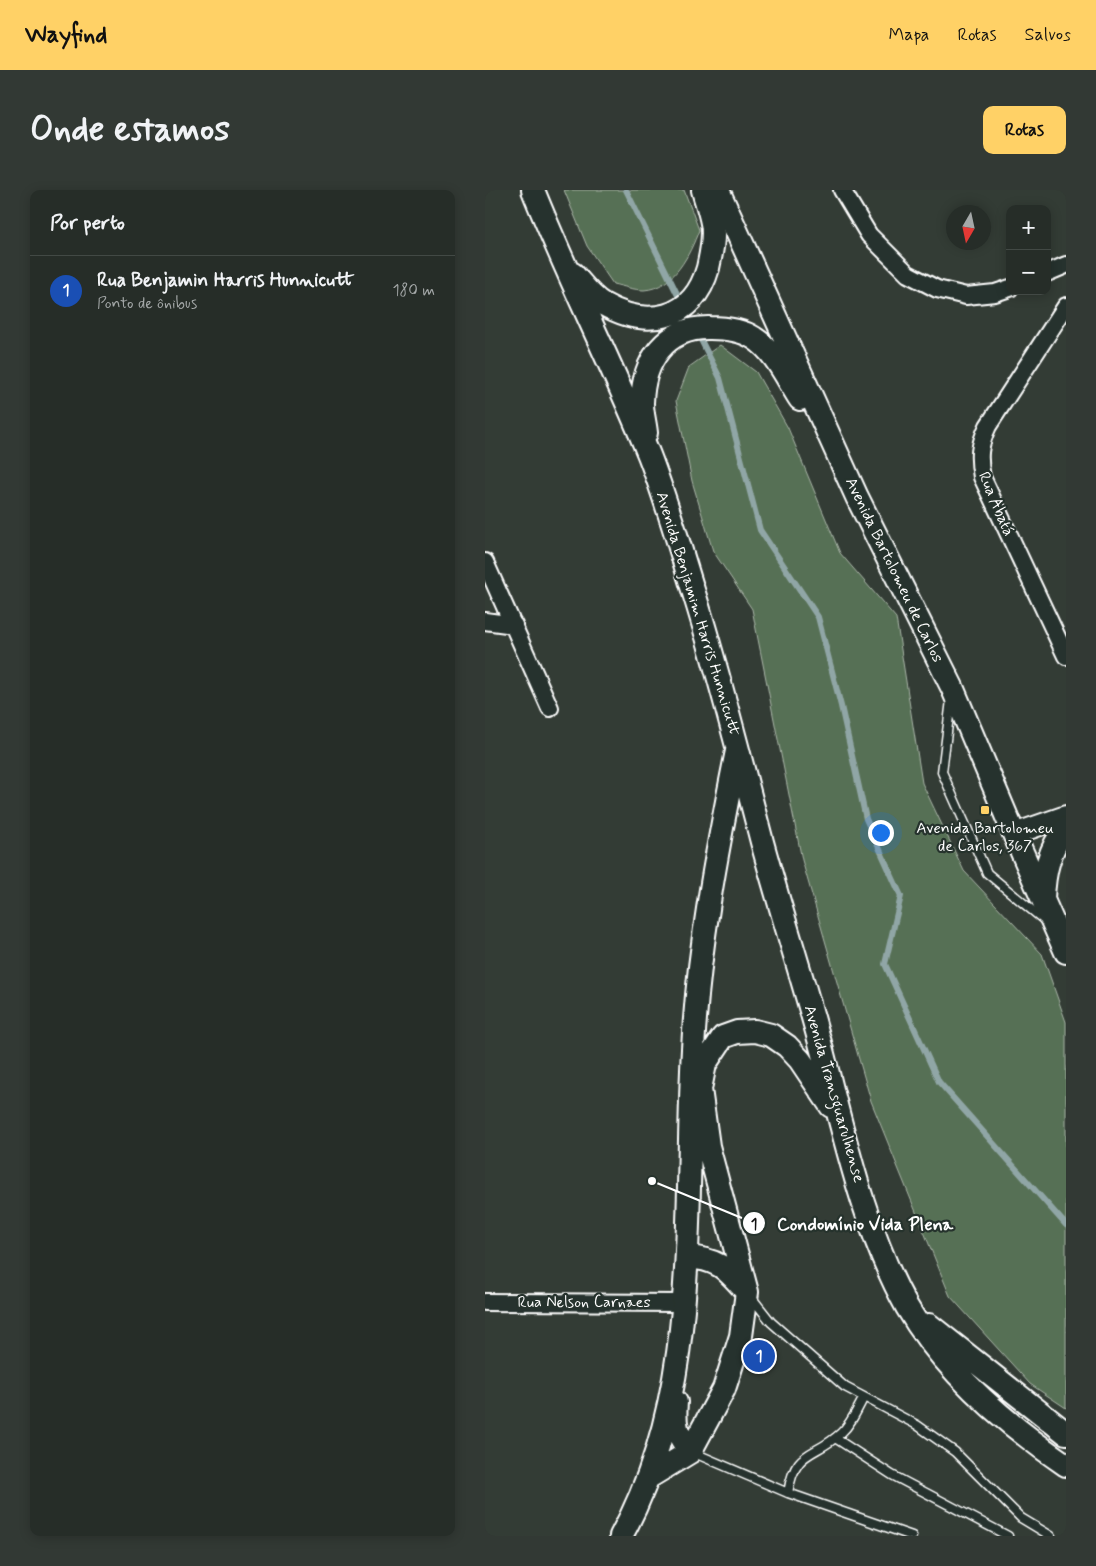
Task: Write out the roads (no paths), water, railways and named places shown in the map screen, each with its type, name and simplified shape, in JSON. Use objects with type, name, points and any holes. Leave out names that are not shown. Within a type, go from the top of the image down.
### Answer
[{"type":"main road","name":"Avenida Benjamim Harris Hunnicutt","points":[[533,190],[560,258],[650,458],[693,592],[738,746],[715,859],[699,978],[693,1046],[687,1256],[678,1361],[649,1477],[623,1535]]},
{"type":"main road","points":[[560,258],[601,303],[647,319],[669,316],[693,300],[704,282],[712,253],[712,224],[703,190]]},
{"type":"main road","name":"Avenida Bartolomeu de Carlos","points":[[718,190],[857,497],[952,687],[1013,834],[1066,952]]},
{"type":"main road","points":[[650,458],[642,403],[646,375],[656,351],[674,335],[700,328],[728,328],[754,337],[772,355],[857,497]]},
{"type":"main road","name":"Avenida Transguarulhense","points":[[738,746],[842,1124],[886,1266],[908,1309],[942,1357],[986,1402],[1035,1444],[1066,1465]]},
{"type":"main road","points":[[1043,902],[1045,870],[1050,854],[1066,828]]},
{"type":"main road","points":[[649,1477],[690,1452],[724,1389],[741,1336],[747,1292],[707,1146],[701,1106],[700,1089],[705,1064],[713,1048],[723,1037],[737,1032],[755,1031],[771,1035],[787,1046],[800,1060],[842,1124]]},
{"type":"main road","points":[[687,1256],[707,1258],[717,1262],[727,1269],[747,1292]]},
{"type":"main road","points":[[908,1309],[1066,1433]]},
{"type":"main road","points":[[678,1361],[675,1421],[678,1436],[690,1452]]},
{"type":"street","points":[[842,190],[869,234],[908,274],[937,289],[966,296],[995,293],[1006,289]]},
{"type":"street","points":[[1051,271],[1066,264]]},
{"type":"street","name":"Rua Abatá","points":[[1065,650],[982,477],[978,458],[980,443],[988,426],[1066,306]]},
{"type":"street","points":[[485,562],[549,708]]},
{"type":"street","points":[[485,621],[514,625]]},
{"type":"street","points":[[1013,834],[1066,816]]},
{"type":"street","name":"Rua Nelson Carnaes","points":[[485,1302],[683,1303]]},
{"type":"lane","points":[[952,687],[942,772],[987,873],[1056,931]]},
{"type":"lane","points":[[747,1292],[771,1322],[845,1387],[917,1425],[955,1452],[1008,1507],[1051,1536]]},
{"type":"lane","points":[[788,1493],[790,1479],[797,1462],[843,1432],[864,1398]]},
{"type":"lane","points":[[835,1438],[892,1475],[1008,1536]]},
{"type":"lane","points":[[690,1452],[788,1493],[912,1536]]},
{"type":"waterway","points":[[626,190],[693,326]]},
{"type":"waterway","points":[[698,334],[720,378],[760,530],[818,617],[841,706],[866,819],[901,896],[885,964],[939,1082],[1066,1225]]},
{"type":"place","name":"Avenida Bartolomeu de Carlos, 367","points":[[985,810]]},
{"type":"place","name":"Condomínio Vida Plena","points":[[652,1181]]},
{"type":"place","name":"Rua Benjamin Harris Hunnicutt","points":[[759,1356]]}]
